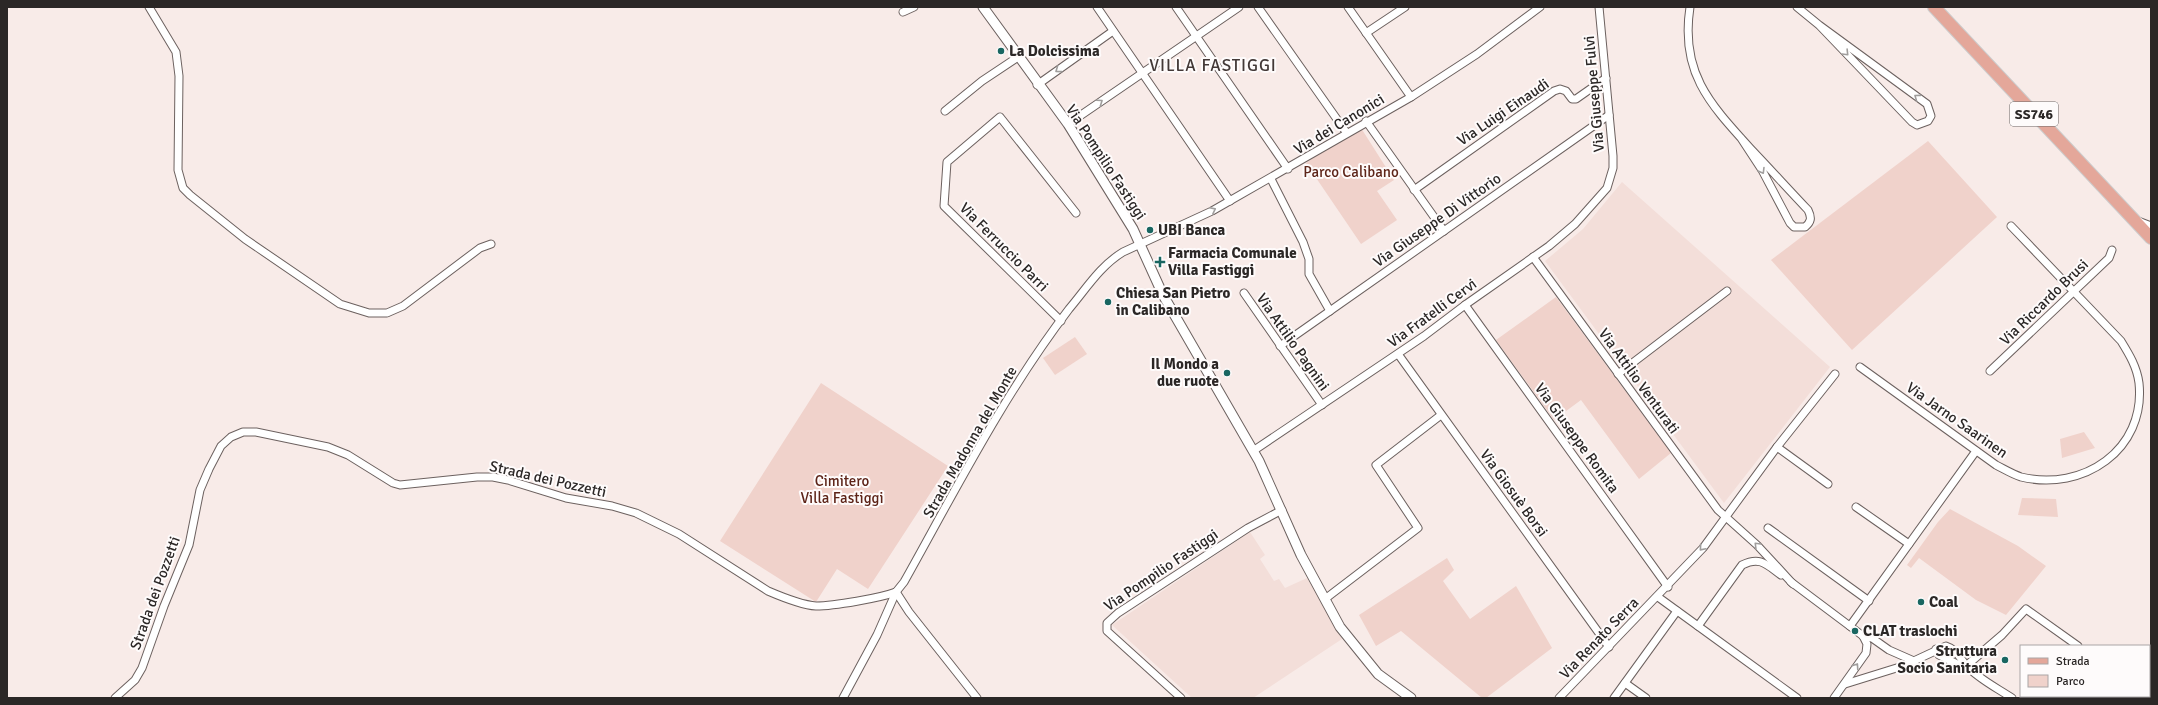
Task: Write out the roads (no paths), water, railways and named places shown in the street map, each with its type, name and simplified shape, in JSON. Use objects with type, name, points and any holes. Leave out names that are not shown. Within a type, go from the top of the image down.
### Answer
[{"type":"main road","name":"SS746","points":[[1934,7],[2135,220]]},
{"type":"main road","points":[[2135,220],[2151,238]]},
{"type":"street","points":[[149,7],[176,52],[179,76],[179,179],[190,195],[251,244],[340,304],[369,313],[387,313],[403,306],[480,248],[491,244]]},
{"type":"street","points":[[903,12],[914,7]]},
{"type":"street","name":"Via Pompilio Fastiggi","points":[[984,7],[1037,85],[1068,124],[1133,229],[1163,295],[1253,451],[1282,510],[1301,555],[1340,627],[1357,651],[1378,674],[1411,698]]},
{"type":"street","points":[[1097,7],[1230,201]]},
{"type":"street","points":[[1176,7],[1288,169]]},
{"type":"street","points":[[1068,124],[1238,7]]},
{"type":"street","points":[[1258,7],[1346,132]]},
{"type":"street","points":[[1348,7],[1411,97]]},
{"type":"street","points":[[1366,33],[1405,7]]},
{"type":"street","name":"Via dei Canonici","points":[[1140,246],[1230,201],[1288,169],[1346,132],[1411,97],[1477,54],[1540,7]]},
{"type":"street","name":"Via Giuseppe Fulvi","points":[[1599,7],[1613,156],[1611,178]]},
{"type":"street","points":[[1690,7],[1688,44],[1698,81],[1705,96],[1741,138],[1808,210],[1811,217],[1810,223],[1806,227],[1794,227],[1790,223],[1762,170],[1741,138]]},
{"type":"street","points":[[1797,7],[1819,25],[1927,104],[1931,116],[1928,121],[1917,125],[1912,122],[1819,25]]},
{"type":"street","points":[[1037,85],[1113,31]]},
{"type":"street","points":[[945,111],[982,81],[1018,57]]},
{"type":"street","name":"Via Luigi Einaudi","points":[[1414,190],[1554,91],[1560,89],[1566,92],[1572,99],[1576,99],[1606,78]]},
{"type":"street","name":"Via Giuseppe Di Vittorio","points":[[1280,346],[1609,115]]},
{"type":"street","name":"Via Ferruccio Parri","points":[[1061,321],[944,206],[947,162],[1000,117],[1076,214]]},
{"type":"street","points":[[1366,121],[1444,231]]},
{"type":"street","points":[[1271,178],[1303,242],[1309,259],[1309,274],[1330,312]]},
{"type":"street","name":"Via Fratelli Cervi","points":[[1253,451],[1398,354],[1533,258],[1575,224],[1606,188],[1611,178]]},
{"type":"street","points":[[2135,220],[2151,226]]},
{"type":"street","name":"Via Jarno Saarinen","points":[[1860,368],[1996,465],[2020,476],[2044,480],[2072,478],[2099,468],[2119,450],[2132,430],[2139,406],[2139,381],[2132,359],[2121,341],[2011,226]]},
{"type":"street","name":"Strada Madonna del Monte","points":[[843,698],[877,635],[896,592],[904,582],[1008,397],[1061,321],[1099,271],[1112,259],[1140,246]]},
{"type":"street","name":"Via Riccardo Brusi","points":[[1990,371],[2109,258],[2112,250]]},
{"type":"street","name":"Via Attilio Venturati","points":[[1533,258],[1718,510],[1726,517]]},
{"type":"street","points":[[1618,374],[1727,291]]},
{"type":"street","name":"Via Attilio Pagnini","points":[[1244,293],[1322,405]]},
{"type":"street","name":"Via Giuseppe Romita","points":[[1465,305],[1668,587]]},
{"type":"street","name":"Via Giosuè Borsi","points":[[1398,354],[1609,647]]},
{"type":"street","name":"Via Renato Serra","points":[[1560,698],[1668,587],[1703,548],[1777,447],[1835,374]]},
{"type":"street","points":[[1324,599],[1418,528],[1376,465],[1442,415]]},
{"type":"street","name":"Strada dei Pozzetti","points":[[115,698],[135,680],[152,644],[164,606],[189,545],[194,513],[209,469],[221,446],[231,437],[243,432],[256,432],[328,448],[348,455],[393,483],[400,485],[477,477],[493,477],[508,480],[566,498],[612,506],[636,513],[679,534],[768,591],[782,597],[816,606],[884,596],[896,592]]},
{"type":"street","points":[[1777,447],[1828,484]]},
{"type":"street","points":[[1850,626],[1976,451]]},
{"type":"street","points":[[1856,507],[1909,544]]},
{"type":"street","name":"Via Pompilio Fastiggi","points":[[1181,698],[1107,631],[1108,624],[1118,613],[1241,532],[1282,510]]},
{"type":"street","points":[[1726,517],[1757,545],[1793,584]]},
{"type":"street","points":[[1768,528],[1869,601]]},
{"type":"street","points":[[1698,626],[1742,565],[1752,560],[1764,562],[1863,636],[1872,638],[1889,650],[1914,661]]},
{"type":"street","points":[[896,592],[909,612],[976,698]]},
{"type":"street","name":"Via Renato Serra","points":[[1658,597],[1797,698]]},
{"type":"street","points":[[1936,649],[1939,655],[1959,665],[1966,666],[2002,636],[2026,609],[2077,645]]},
{"type":"street","points":[[1614,698],[1677,611]]},
{"type":"street","points":[[1834,698],[1866,652],[1867,644],[1863,636]]},
{"type":"street","points":[[1845,684],[1914,661],[1936,649],[1946,646],[1952,648],[1966,666],[2012,698]]},
{"type":"street","points":[[1625,683],[1646,698]]},
{"type":"place","name":"La Dolcissima","points":[[1001,51]]},
{"type":"place","name":"UBI Banca","points":[[1150,230]]},
{"type":"place","name":"Farmacia Comunale Villa Fastiggi","points":[[1160,262]]},
{"type":"place","name":"Chiesa San Pietro in Calibano","points":[[1108,302]]},
{"type":"place","name":"Il Mondo a due ruote","points":[[1227,373]]},
{"type":"place","name":"Coal","points":[[1921,602]]},
{"type":"place","name":"CLAT traslochi","points":[[1855,631]]},
{"type":"place","name":"Struttura Socio Sanitaria","points":[[2005,660]]},
{"type":"district","name":"VILLA FASTIGGI","points":[[1213,65]]},
{"type":"park label","name":"Parco Calibano","points":[[1351,172]]},
{"type":"park label","name":"Cimitero Villa Fastiggi","points":[[842,490]]}]
